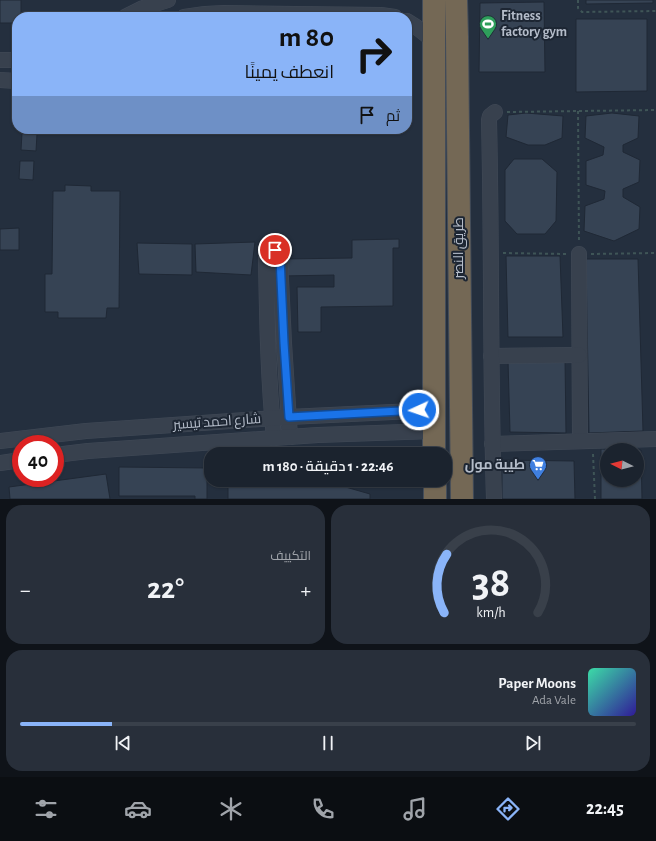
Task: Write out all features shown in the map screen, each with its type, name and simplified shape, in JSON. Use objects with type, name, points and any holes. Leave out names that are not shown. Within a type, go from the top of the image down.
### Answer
[{"type":"highway","name":"طريق النصر","points":[[434,0],[434,447]]},
{"type":"highway","name":"طريق النصر","points":[[461,2],[458,37],[462,499]]},
{"type":"highway","points":[[435,487],[435,499]]},
{"type":"street","points":[[135,12],[168,0]]},
{"type":"street","points":[[412,24],[434,42]]},
{"type":"street","points":[[0,60],[12,60]]},
{"type":"street","points":[[0,80],[12,81]]},
{"type":"street","points":[[494,499],[492,444],[489,120],[490,116],[495,112]]},
{"type":"street","points":[[274,438],[268,344],[266,258],[267,254],[271,250],[275,250],[279,254],[290,437]]},
{"type":"street","points":[[579,254],[579,355],[586,441]]},
{"type":"street","points":[[267,311],[283,310]]},
{"type":"street","points":[[268,344],[284,343]]},
{"type":"street","points":[[491,356],[579,355]]},
{"type":"street","points":[[317,416],[318,435]]},
{"type":"street","name":"شارع احمد تيسير","points":[[0,441],[86,431],[289,417],[317,416],[434,420]]},
{"type":"street","name":"شارع احمد تيسير","points":[[64,454],[318,435],[434,420]]},
{"type":"street","points":[[86,431],[88,452]]},
{"type":"street","points":[[492,444],[656,439]]},
{"type":"street","points":[[0,463],[12,461]]},
{"type":"path","points":[[578,0],[578,8],[582,12],[656,11]]},
{"type":"path","points":[[495,112],[656,110]]},
{"type":"path","points":[[578,111],[579,254]]},
{"type":"path","points":[[491,253],[656,253]]},
{"type":"path","points":[[586,441],[595,499]]},
{"type":"building","points":[[0,0],[21,0],[21,12],[12,12],[12,23],[0,23]]},
{"type":"building","points":[[586,0],[653,0],[653,3],[586,4]]},
{"type":"building","points":[[544,2],[545,72],[479,72],[480,3]]},
{"type":"building","points":[[576,19],[647,19],[647,91],[576,92]]},
{"type":"building","points":[[526,113],[563,116],[562,138],[545,145],[528,145],[506,137],[508,115]]},
{"type":"building","points":[[612,113],[639,116],[638,138],[623,145],[623,152],[640,160],[639,182],[623,189],[623,197],[640,207],[639,229],[614,241],[584,231],[585,206],[604,199],[605,191],[586,185],[586,161],[603,155],[604,147],[585,138],[586,116]]},
{"type":"building","points":[[22,134],[37,134],[36,151],[21,150]]},
{"type":"building","points":[[514,159],[542,159],[557,172],[556,221],[545,234],[517,234],[505,221],[505,170]]},
{"type":"building","points":[[20,161],[34,161],[33,180],[19,179]]},
{"type":"building","points":[[65,185],[91,186],[91,191],[120,191],[119,308],[107,308],[106,318],[58,318],[58,312],[45,312],[45,274],[52,274],[53,191],[65,191]]},
{"type":"building","points":[[19,228],[19,250],[0,250],[0,229]]},
{"type":"building","points":[[399,239],[399,248],[393,248],[393,306],[321,307],[321,332],[298,332],[297,287],[334,287],[334,275],[283,276],[283,259],[352,258],[352,240]]},
{"type":"building","points":[[255,242],[251,275],[196,272],[195,244]]},
{"type":"building","points":[[137,243],[192,244],[192,275],[139,274]]},
{"type":"building","points":[[506,256],[560,256],[563,337],[508,337]]},
{"type":"building","points":[[586,259],[638,259],[643,431],[589,433]]},
{"type":"building","points":[[565,359],[566,433],[510,432],[508,360]]},
{"type":"building","name":"طيبة مول","points":[[502,460],[574,461],[575,499],[502,499]]},
{"type":"building","points":[[119,467],[204,468],[204,487],[207,487],[207,499],[195,499],[195,496],[119,496]]},
{"type":"building","points":[[106,474],[110,499],[10,499],[9,487],[64,487],[64,480]]},
{"type":"building","points":[[228,487],[346,487],[370,494],[370,499],[228,499]]},
{"type":"building","points":[[601,487],[642,487],[642,499],[601,499]]},
{"type":"place","name":"Fitness factory gym","points":[[488,39]]},
{"type":"place","name":"طيبة مول","points":[[538,480]]},
{"type":"route","points":[[275,250],[279,254],[280,258],[289,417],[419,410]]}]
